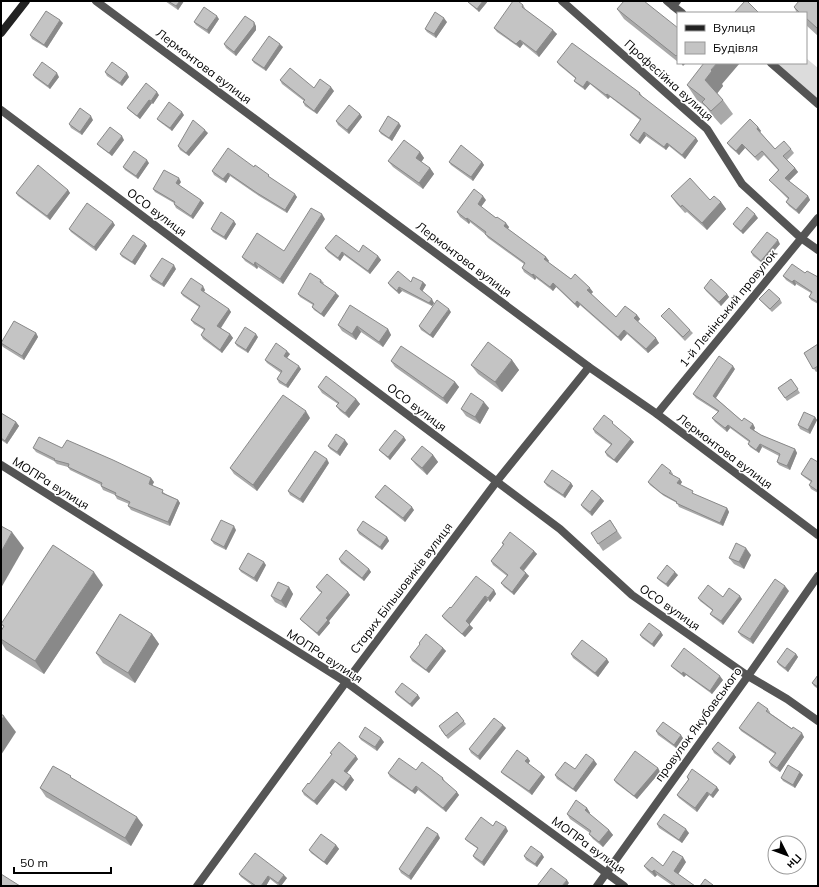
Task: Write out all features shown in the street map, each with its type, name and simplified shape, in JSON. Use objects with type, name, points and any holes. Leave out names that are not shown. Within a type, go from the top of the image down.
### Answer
[{"type":"street","points":[[1,33],[26,1]]},
{"type":"street","name":"Лермонтова вулиця","points":[[96,1],[589,367],[657,414],[818,535]]},
{"type":"street","name":"Професійна вулиця","points":[[562,1],[707,130],[742,184],[801,238],[818,250]]},
{"type":"street","points":[[673,3],[681,12]]},
{"type":"street","points":[[772,64],[818,104]]},
{"type":"street","name":"ОСО вулиця","points":[[1,110],[560,529],[632,595],[748,676],[787,699],[818,721]]},
{"type":"street","name":"1-й Ленінський провулок","points":[[657,414],[818,218]]},
{"type":"street","name":"Старих Більшовиків вулиця","points":[[197,886],[346,682],[497,481],[589,367]]},
{"type":"street","name":"МОПРа вулиця","points":[[1,465],[346,682],[624,886]]},
{"type":"street","name":"провулок Якубовського","points":[[597,886],[818,576]]},
{"type":"shaded area","points":[[807,59],[818,68],[818,99],[778,64],[807,64]]},
{"type":"building","points":[[168,1],[180,1],[176,6]]},
{"type":"building","points":[[483,1],[477,9],[468,2]]},
{"type":"building","points":[[513,1],[518,1],[523,5],[522,7],[553,30],[536,52],[520,40],[516,44],[494,28]]},
{"type":"building","points":[[624,1],[644,1],[677,27],[677,55],[676,56],[617,9]]},
{"type":"building","points":[[745,1],[747,1],[758,12],[735,12]]},
{"type":"building","points":[[799,1],[818,1],[818,29],[807,19],[807,12],[799,12],[794,7]]},
{"type":"building","points":[[204,7],[217,16],[207,30],[194,22]]},
{"type":"building","points":[[46,11],[60,20],[44,45],[30,35]]},
{"type":"building","points":[[435,12],[444,18],[434,34],[425,29]]},
{"type":"building","points":[[245,16],[254,22],[254,26],[234,52],[224,44]]},
{"type":"building","points":[[269,36],[280,44],[264,68],[252,60]]},
{"type":"building","points":[[572,43],[640,93],[639,94],[696,138],[682,155],[667,143],[664,147],[644,132],[638,141],[630,135],[641,119],[587,81],[583,87],[574,81],[576,78],[557,62]]},
{"type":"building","points":[[42,62],[57,73],[48,86],[33,75]]},
{"type":"building","points":[[112,62],[127,73],[120,83],[105,72]]},
{"type":"building","points":[[703,64],[716,64],[705,80],[723,100],[711,111],[702,102],[705,99],[687,85]]},
{"type":"building","points":[[290,68],[314,88],[320,79],[331,87],[314,111],[303,102],[305,100],[280,80]]},
{"type":"building","points":[[146,83],[157,92],[137,116],[127,108]]},
{"type":"building","points":[[169,102],[182,112],[170,128],[157,119]]},
{"type":"building","points":[[349,105],[360,114],[347,130],[336,121]]},
{"type":"building","points":[[80,108],[91,116],[80,132],[69,124]]},
{"type":"building","points":[[388,116],[399,123],[389,138],[379,131]]},
{"type":"building","points":[[750,119],[775,149],[784,141],[791,149],[783,156],[795,168],[785,178],[808,196],[796,210],[786,202],[789,198],[769,180],[779,170],[762,151],[755,157],[742,144],[736,151],[727,143]]},
{"type":"building","points":[[193,120],[205,130],[186,153],[178,146]]},
{"type":"building","points":[[110,127],[122,136],[109,153],[97,144]]},
{"type":"building","points":[[404,140],[420,152],[416,158],[430,168],[419,183],[388,161]]},
{"type":"building","points":[[461,145],[482,162],[471,177],[449,162]]},
{"type":"building","points":[[228,148],[254,167],[255,165],[269,175],[268,176],[295,194],[285,210],[228,173],[223,179],[212,171]]},
{"type":"building","points":[[134,151],[147,160],[136,176],[123,167]]},
{"type":"building","points":[[38,165],[68,190],[47,216],[16,193]]},
{"type":"building","points":[[164,170],[179,178],[176,183],[201,200],[191,216],[174,204],[175,202],[153,189]]},
{"type":"building","points":[[690,178],[710,200],[714,196],[721,202],[702,223],[682,205],[681,207],[671,196]]},
{"type":"building","points":[[474,189],[483,196],[478,204],[496,218],[497,217],[506,223],[504,226],[546,257],[544,259],[571,279],[575,274],[590,288],[587,290],[616,317],[625,306],[637,315],[634,318],[656,338],[646,349],[624,330],[618,337],[577,301],[575,304],[553,283],[550,287],[533,274],[532,275],[522,268],[525,263],[485,234],[486,232],[457,212]]},
{"type":"building","points":[[87,203],[113,222],[94,247],[69,229]]},
{"type":"building","points":[[747,207],[755,214],[741,231],[733,224]]},
{"type":"building","points":[[311,208],[322,214],[280,279],[255,262],[254,265],[242,257],[257,233],[284,251]]},
{"type":"building","points":[[221,212],[234,221],[224,237],[211,229]]},
{"type":"building","points":[[767,232],[778,240],[761,261],[751,252]]},
{"type":"building","points":[[133,235],[145,243],[132,262],[120,254]]},
{"type":"building","points":[[336,235],[359,252],[363,245],[378,256],[368,271],[342,252],[338,258],[325,248]]},
{"type":"building","points":[[162,258],[174,265],[162,284],[150,276]]},
{"type":"building","points":[[792,264],[805,273],[807,271],[818,277],[818,302],[809,297],[812,292],[794,280],[792,282],[783,276]]},
{"type":"building","points":[[398,271],[411,282],[413,277],[423,282],[420,289],[432,299],[429,303],[399,287],[397,291],[388,283]]},
{"type":"building","points":[[310,273],[336,293],[321,314],[312,307],[314,304],[298,294]]},
{"type":"building","points":[[191,278],[203,286],[201,290],[229,309],[217,326],[230,334],[220,350],[201,335],[205,329],[191,320],[200,306],[181,293]]},
{"type":"building","points":[[711,279],[727,294],[719,302],[704,288]]},
{"type":"building","points":[[769,289],[780,299],[770,309],[759,299]]},
{"type":"building","points":[[437,300],[449,309],[430,335],[419,326]]},
{"type":"building","points":[[350,305],[388,329],[379,342],[357,326],[352,334],[338,325]]},
{"type":"building","points":[[669,308],[690,330],[683,337],[661,316]]},
{"type":"building","points":[[14,321],[36,333],[22,356],[1,343]]},
{"type":"building","points":[[245,327],[256,334],[246,350],[235,343]]},
{"type":"building","points":[[488,342],[512,360],[495,382],[471,365]]},
{"type":"building","points":[[276,343],[287,351],[284,356],[299,366],[286,385],[277,379],[282,371],[265,360]]},
{"type":"building","points":[[818,344],[818,366],[813,369],[804,353]]},
{"type":"building","points":[[401,346],[455,382],[443,398],[391,361]]},
{"type":"building","points":[[719,356],[733,366],[713,396],[742,421],[744,418],[753,424],[750,428],[761,435],[795,449],[787,466],[777,462],[780,454],[760,444],[756,450],[748,444],[750,441],[728,425],[725,428],[712,418],[719,411],[693,394]]},
{"type":"building","points":[[326,376],[356,399],[345,413],[336,406],[339,403],[318,387]]},
{"type":"building","points":[[791,379],[798,389],[785,398],[778,388]]},
{"type":"building","points":[[471,393],[484,402],[475,417],[461,409]]},
{"type":"building","points":[[283,395],[306,411],[253,485],[230,468]]},
{"type":"building","points":[[804,412],[815,417],[808,430],[798,425]]},
{"type":"building","points":[[1,413],[16,422],[5,441],[1,438]]},
{"type":"building","points":[[604,415],[631,439],[614,460],[605,452],[612,444],[593,429]]},
{"type":"building","points":[[395,430],[404,437],[388,457],[379,450]]},
{"type":"building","points":[[336,434],[345,440],[337,452],[328,446]]},
{"type":"building","points":[[39,437],[62,448],[67,440],[151,478],[149,484],[163,490],[162,493],[178,500],[168,522],[128,506],[130,502],[101,486],[102,483],[68,467],[69,464],[54,460],[55,459],[33,448]]},
{"type":"building","points":[[422,446],[433,455],[422,468],[411,459]]},
{"type":"building","points":[[315,451],[327,459],[300,499],[288,491]]},
{"type":"building","points":[[811,458],[818,462],[818,491],[809,485],[812,481],[801,474]]},
{"type":"building","points":[[662,464],[671,471],[669,473],[680,479],[677,483],[693,491],[692,493],[727,508],[720,523],[676,503],[677,502],[661,493],[648,482]]},
{"type":"building","points":[[552,470],[571,483],[563,495],[544,482]]},
{"type":"building","points":[[385,485],[412,507],[403,518],[375,497]]},
{"type":"building","points":[[592,490],[601,498],[590,512],[581,505]]},
{"type":"building","points":[[221,520],[234,526],[224,547],[211,540]]},
{"type":"building","points":[[610,520],[617,531],[598,544],[591,533]]},
{"type":"building","points":[[363,521],[387,537],[380,547],[357,530]]},
{"type":"building","points":[[1,526],[12,532],[1,552]]},
{"type":"building","points":[[510,532],[534,551],[520,568],[526,573],[512,592],[501,583],[508,575],[491,561],[504,544],[502,543]]},
{"type":"building","points":[[736,543],[746,548],[739,562],[729,558]]},
{"type":"building","points":[[53,545],[94,572],[35,661],[1,639],[1,631],[4,626],[1,624]]},
{"type":"building","points":[[346,550],[369,569],[362,578],[339,559]]},
{"type":"building","points":[[248,553],[264,562],[254,578],[239,569]]},
{"type":"building","points":[[667,565],[675,572],[666,584],[657,578]]},
{"type":"building","points":[[327,574],[348,592],[326,618],[328,620],[317,633],[300,619],[322,592],[316,587]]},
{"type":"building","points":[[476,576],[494,590],[488,598],[485,596],[466,621],[470,625],[462,634],[442,616],[450,607],[451,608]]},
{"type":"building","points":[[775,579],[785,586],[750,639],[738,632]]},
{"type":"building","points":[[278,582],[289,587],[281,601],[271,596]]},
{"type":"building","points":[[708,585],[723,597],[729,588],[740,596],[721,621],[710,614],[713,610],[698,598]]},
{"type":"building","points":[[120,614],[152,634],[128,673],[96,653]]},
{"type":"building","points":[[649,623],[661,632],[652,644],[640,635]]},
{"type":"building","points":[[426,634],[443,648],[426,670],[410,657]]},
{"type":"building","points":[[582,640],[607,659],[595,673],[571,654]]},
{"type":"building","points":[[684,648],[720,676],[710,691],[683,672],[682,674],[671,666]]},
{"type":"building","points":[[787,648],[796,654],[785,668],[777,662]]},
{"type":"building","points":[[818,675],[818,687],[812,683]]},
{"type":"building","points":[[402,683],[418,695],[410,704],[395,692]]},
{"type":"building","points":[[758,702],[768,709],[766,711],[792,729],[793,727],[802,733],[777,768],[769,762],[776,753],[739,728]]},
{"type":"building","points":[[457,712],[464,721],[446,736],[439,726]]},
{"type":"building","points":[[1,714],[4,716],[1,721]]},
{"type":"building","points":[[494,718],[503,725],[478,756],[469,749]]},
{"type":"building","points":[[663,722],[681,735],[674,745],[656,731]]},
{"type":"building","points":[[365,727],[381,738],[375,747],[359,737]]},
{"type":"building","points":[[339,742],[356,756],[344,771],[351,776],[343,787],[332,779],[314,801],[302,791],[332,754],[330,753]]},
{"type":"building","points":[[718,742],[734,754],[728,762],[712,749]]},
{"type":"building","points":[[517,750],[528,758],[525,761],[542,774],[529,791],[501,772]]},
{"type":"building","points":[[635,751],[658,768],[634,796],[614,780]]},
{"type":"building","points":[[586,754],[594,760],[573,789],[555,775],[565,762],[575,769]]},
{"type":"building","points":[[399,758],[416,770],[422,762],[443,778],[442,779],[457,792],[443,808],[416,786],[412,791],[388,773]]},
{"type":"building","points":[[788,765],[800,772],[793,785],[781,778]]},
{"type":"building","points":[[53,766],[137,817],[125,838],[40,788]]},
{"type":"building","points":[[692,769],[717,787],[711,795],[707,792],[695,808],[677,795],[689,779],[687,777]]},
{"type":"building","points":[[576,800],[587,808],[585,810],[609,830],[599,842],[589,834],[591,831],[567,814]]},
{"type":"building","points":[[664,814],[686,829],[679,840],[657,824]]},
{"type":"building","points":[[481,817],[493,826],[496,821],[506,827],[482,862],[473,856],[478,848],[465,839]]},
{"type":"building","points":[[427,827],[438,834],[409,876],[399,869]]},
{"type":"building","points":[[321,834],[336,845],[324,862],[309,850]]},
{"type":"building","points":[[531,846],[542,854],[535,864],[524,856]]},
{"type":"building","points":[[673,851],[683,857],[674,871],[695,886],[675,886],[654,870],[652,872],[644,866],[652,857],[663,866]]},
{"type":"building","points":[[255,853],[284,875],[278,883],[268,876],[261,886],[256,886],[239,874]]},
{"type":"building","points":[[551,868],[567,880],[562,886],[537,886]]},
{"type":"building","points":[[1,874],[20,886],[1,886]]},
{"type":"building","points":[[705,879],[713,885],[700,886]]}]
